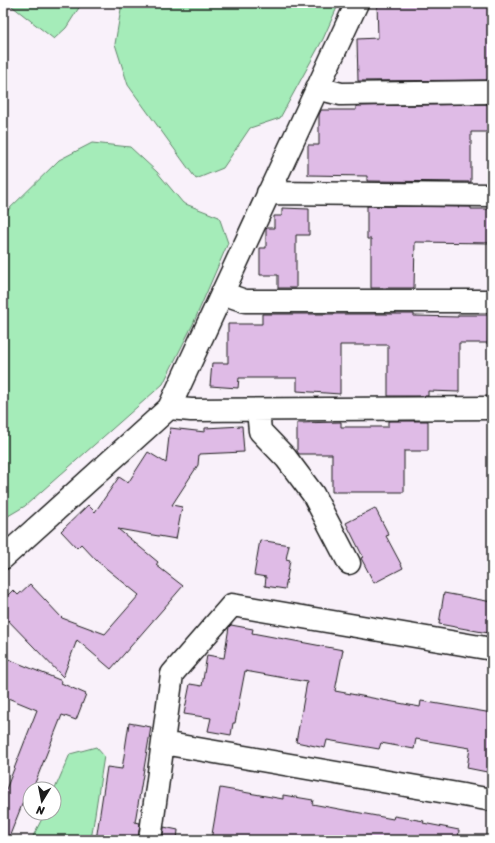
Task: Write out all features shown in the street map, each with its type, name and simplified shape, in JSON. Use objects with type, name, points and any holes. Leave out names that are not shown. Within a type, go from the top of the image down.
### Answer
[{"type":"street","points":[[3,558],[169,408],[357,3]]},
{"type":"street","points":[[318,88],[341,94],[492,92]]},
{"type":"street","points":[[268,193],[492,195]]},
{"type":"street","points":[[222,293],[245,301],[492,302]]},
{"type":"street","points":[[169,408],[191,410],[492,408]]},
{"type":"street","points":[[258,410],[260,431],[286,458],[314,494],[349,563]]},
{"type":"street","points":[[150,840],[172,674],[232,605],[492,649]]},
{"type":"street","points":[[163,743],[492,800]]},
{"type":"green space","points":[[8,3],[82,3],[66,28],[54,39]]},
{"type":"green space","points":[[115,3],[339,3],[323,39],[280,118],[250,128],[223,168],[196,179],[128,85],[115,44],[121,9]]},
{"type":"green space","points":[[92,143],[130,147],[157,172],[183,203],[219,217],[228,243],[193,324],[163,384],[25,506],[3,519],[3,215],[59,160]]},
{"type":"green space","points":[[96,747],[104,756],[91,840],[31,840],[41,821],[62,821],[62,781],[58,781],[70,754]]},
{"type":"building","points":[[377,3],[492,3],[492,80],[358,81],[357,39],[378,38]]},
{"type":"building","points":[[492,104],[492,132],[471,132],[471,182],[367,181],[367,176],[308,175],[308,145],[319,145],[319,115],[321,110],[356,110],[356,106]]},
{"type":"building","points":[[367,206],[471,207],[471,209],[492,209],[492,243],[415,242],[414,288],[371,288],[371,239],[367,239]]},
{"type":"building","points":[[282,208],[309,209],[309,235],[296,235],[296,288],[278,288],[278,275],[260,275],[260,248],[266,248],[266,229],[274,228],[274,216],[282,216]]},
{"type":"building","points":[[262,314],[414,314],[414,316],[458,317],[458,315],[489,315],[488,343],[459,343],[459,392],[428,391],[428,396],[388,396],[388,345],[340,345],[340,394],[297,391],[297,378],[239,378],[238,388],[210,386],[212,363],[228,363],[228,324],[262,324]]},
{"type":"building","points":[[388,421],[428,421],[428,451],[404,451],[404,492],[332,492],[332,454],[299,454],[297,451],[297,423],[341,422],[341,427],[388,427]]},
{"type":"building","points":[[242,426],[244,452],[199,454],[198,465],[172,505],[182,507],[176,539],[118,529],[158,562],[156,565],[183,586],[111,669],[77,640],[63,677],[3,615],[3,600],[13,590],[18,595],[30,584],[62,618],[105,634],[139,595],[97,561],[81,544],[77,548],[61,531],[88,505],[95,512],[119,477],[128,483],[148,452],[166,463],[170,428],[205,432],[205,428]]},
{"type":"building","points":[[375,508],[389,535],[386,536],[403,568],[374,583],[361,558],[363,557],[346,523]]},
{"type":"building","points":[[260,540],[289,545],[286,559],[290,560],[285,589],[265,586],[266,577],[254,575]]},
{"type":"building","points":[[444,593],[492,602],[492,612],[488,633],[439,624]]},
{"type":"building","points":[[231,625],[253,629],[252,633],[343,650],[335,691],[420,707],[421,701],[492,713],[492,773],[467,768],[470,748],[416,739],[414,749],[381,743],[379,749],[327,740],[325,748],[296,742],[307,682],[245,671],[235,723],[233,723],[231,735],[208,731],[211,718],[184,714],[190,684],[202,686],[207,655],[224,658],[229,627]]},
{"type":"building","points":[[3,657],[62,681],[61,683],[86,694],[76,720],[62,715],[36,781],[22,781],[22,805],[8,840],[3,840],[3,797],[37,710],[3,696]]},
{"type":"building","points":[[129,723],[151,727],[135,822],[140,823],[138,840],[96,840],[107,767],[122,769]]},
{"type":"building","points":[[220,788],[283,799],[283,795],[313,800],[312,804],[393,819],[394,816],[424,821],[423,823],[459,830],[458,840],[211,840]]},
{"type":"building","points":[[164,827],[178,830],[177,840],[163,840]]}]
